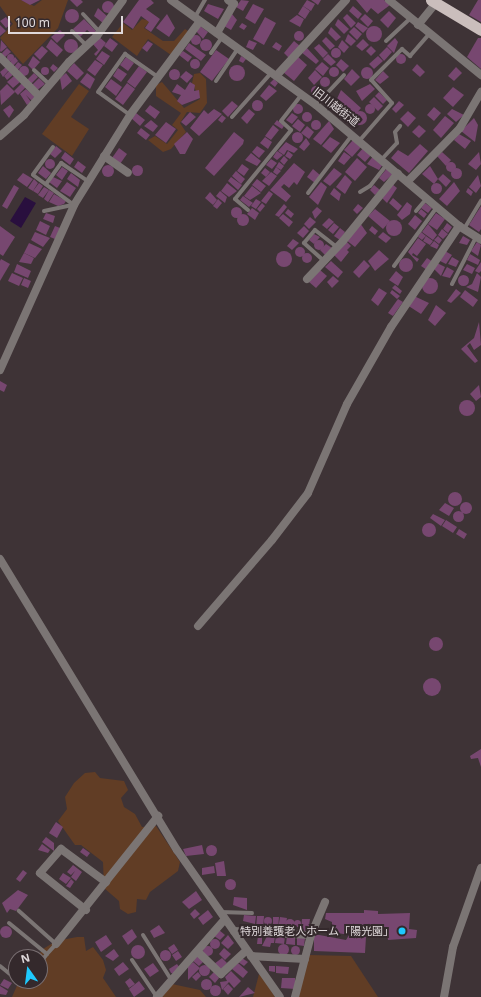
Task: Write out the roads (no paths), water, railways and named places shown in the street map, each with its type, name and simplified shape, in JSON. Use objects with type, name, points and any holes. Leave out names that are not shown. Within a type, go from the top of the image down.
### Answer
[{"type":"highway","points":[[434,2],[481,30]]},
{"type":"street","points":[[1,133],[52,83],[100,32],[123,0]]},
{"type":"street","name":"旧川越街道","points":[[171,0],[302,94],[360,140],[461,228],[479,238]]},
{"type":"street","points":[[219,35],[234,4],[228,0]]},
{"type":"street","points":[[274,73],[346,0]]},
{"type":"street","points":[[389,0],[481,75]]},
{"type":"street","points":[[418,25],[434,2]]},
{"type":"street","points":[[0,370],[74,205],[130,115],[197,20]]},
{"type":"street","points":[[0,57],[39,96]]},
{"type":"street","points":[[408,181],[460,128],[481,93]]},
{"type":"street","points":[[104,156],[128,173]]},
{"type":"street","points":[[307,279],[338,247],[398,173]]},
{"type":"street","points":[[198,626],[308,493],[350,398],[391,327],[461,228]]},
{"type":"street","points":[[0,559],[158,816],[220,912],[280,997]]},
{"type":"street","points":[[56,944],[86,910],[158,816]]},
{"type":"street","points":[[86,910],[40,873],[61,848],[106,882]]},
{"type":"street","points":[[444,997],[453,947],[481,868]]},
{"type":"street","points":[[295,997],[311,935],[325,902]]},
{"type":"street","points":[[157,997],[198,952],[225,919]]},
{"type":"street","points":[[234,931],[311,935]]},
{"type":"street","points":[[198,952],[221,974],[249,953],[305,959]]},
{"type":"lane","points":[[197,20],[205,0]]},
{"type":"lane","points":[[83,14],[100,32]]},
{"type":"lane","points":[[386,41],[410,18]]},
{"type":"lane","points":[[72,31],[87,46]]},
{"type":"lane","points":[[360,140],[392,103],[371,80],[402,49],[410,56],[429,34]]},
{"type":"lane","points":[[211,53],[219,35]]},
{"type":"lane","points":[[216,81],[238,48]]},
{"type":"lane","points":[[130,115],[98,92],[125,54],[158,77]]},
{"type":"lane","points":[[34,70],[52,83]]},
{"type":"lane","points":[[232,118],[274,73]]},
{"type":"lane","points":[[316,105],[344,75]]},
{"type":"lane","points":[[248,210],[235,199],[291,130],[281,121],[302,94]]},
{"type":"lane","points":[[360,192],[370,186],[397,143],[395,132],[400,126]]},
{"type":"lane","points":[[308,193],[352,135]]},
{"type":"lane","points":[[53,147],[33,175],[74,205]]},
{"type":"lane","points":[[46,184],[61,163],[88,181]]},
{"type":"lane","points":[[416,211],[427,198]]},
{"type":"lane","points":[[461,228],[481,201]]},
{"type":"lane","points":[[44,212],[74,205]]},
{"type":"lane","points":[[394,266],[438,207]]},
{"type":"lane","points":[[324,261],[304,243],[315,230],[338,247]]},
{"type":"lane","points":[[452,284],[479,238]]},
{"type":"lane","points":[[20,911],[56,944],[48,953]]},
{"type":"lane","points":[[220,912],[252,913]]},
{"type":"lane","points":[[9,923],[41,949]]},
{"type":"lane","points":[[143,935],[172,981]]},
{"type":"lane","points":[[132,960],[157,997]]},
{"type":"lane","points":[[0,966],[8,972]]},
{"type":"place","name":"特別養護老人ホーム「陽光園」","points":[[402,931]]}]
